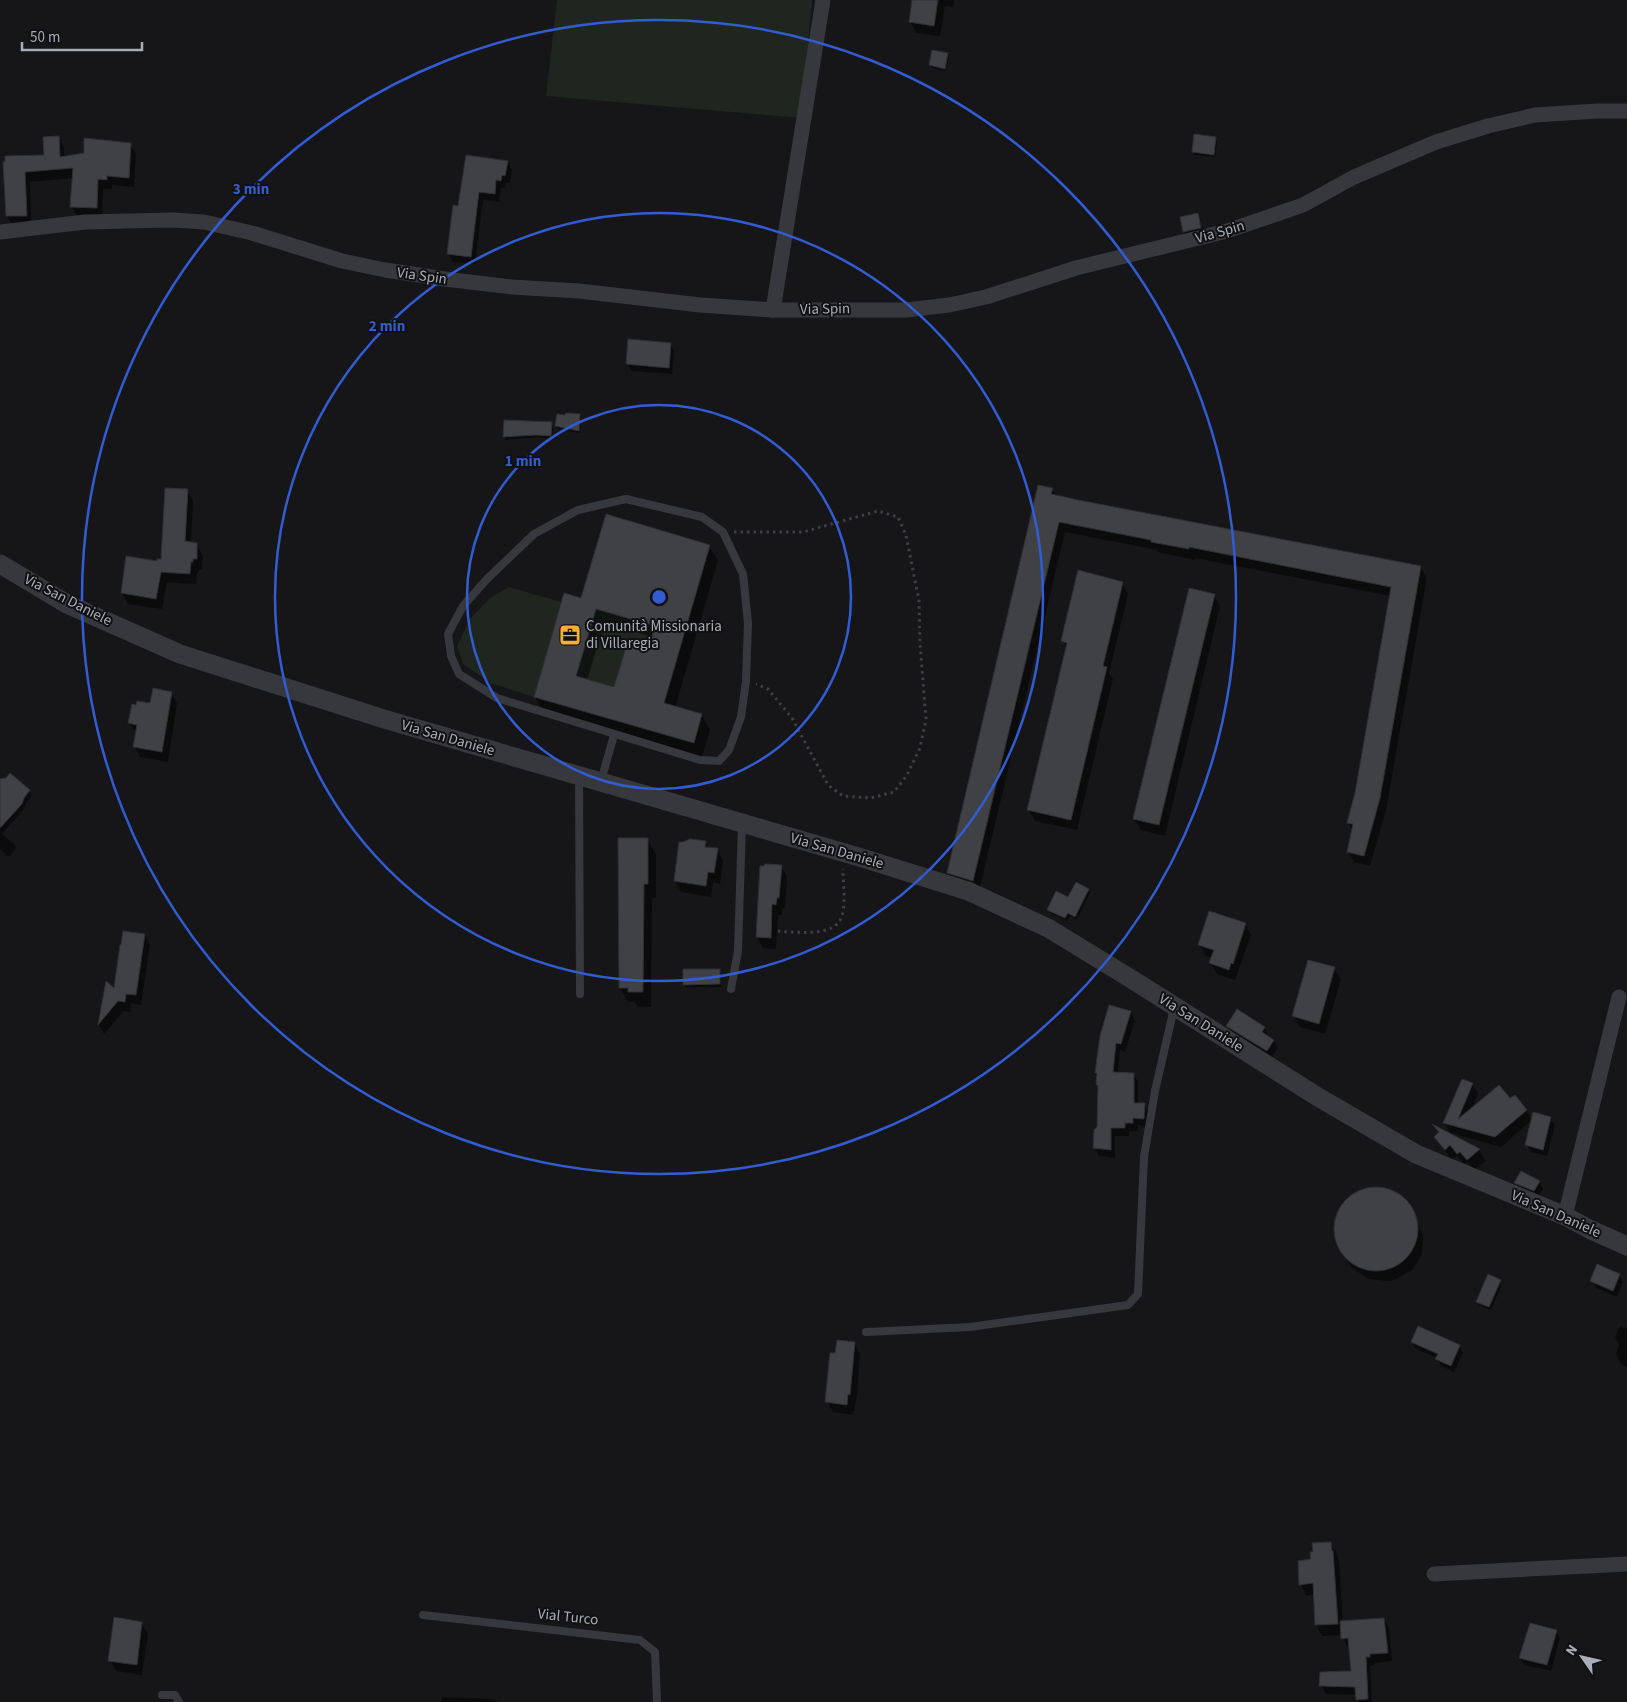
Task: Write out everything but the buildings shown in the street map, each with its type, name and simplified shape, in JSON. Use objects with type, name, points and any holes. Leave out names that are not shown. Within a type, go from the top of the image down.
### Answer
[{"type":"street","points":[[773,310],[824,0]]},
{"type":"street","name":"Via Spin","points":[[0,232],[84,222],[172,220],[204,222],[252,233],[342,261],[394,272],[512,287],[579,291],[700,305],[773,310],[906,310],[950,305],[986,297],[1076,268],[1227,231],[1303,204],[1354,177],[1436,142],[1488,126],[1535,114],[1627,111]]},
{"type":"street","name":"Via San Daniele","points":[[0,564],[67,604],[180,654],[384,719],[968,891],[1048,928],[1318,1097],[1416,1154],[1565,1216],[1627,1246]]},
{"type":"street","points":[[1565,1216],[1619,997]]},
{"type":"street","points":[[1434,1574],[1627,1564]]},
{"type":"lane","points":[[626,499],[702,517],[723,532],[743,574],[748,623],[746,680],[741,717],[729,750],[719,761],[700,760],[498,698],[459,674],[451,656],[448,634],[463,606],[487,579],[534,534],[578,510],[626,499]]},
{"type":"lane","points":[[600,783],[614,735]]},
{"type":"lane","points":[[579,777],[580,994]]},
{"type":"lane","points":[[731,989],[738,951],[742,824]]},
{"type":"lane","points":[[866,1332],[970,1327],[1128,1305],[1138,1294],[1144,1157],[1155,1091],[1175,1006]]},
{"type":"lane","name":"Vial Turco","points":[[423,1615],[640,1640],[655,1652],[656,1702]]},
{"type":"lane","points":[[162,1695],[175,1695],[179,1702]]},
{"type":"path","points":[[723,532],[803,532],[830,526],[878,511],[898,517],[906,535],[919,601],[926,719],[920,748],[907,775],[894,792],[871,798],[843,796],[828,785],[792,718],[774,696],[768,689],[746,680]]},
{"type":"path","points":[[778,931],[805,933],[821,931],[834,926],[841,918],[844,853]]},
{"type":"shaded area","points":[[557,0],[812,0],[801,118],[546,96]]},
{"type":"shaded area","points":[[509,587],[561,602],[534,697],[491,683],[463,664],[457,646],[470,619],[490,598]]},
{"type":"shaded area","points":[[596,609],[655,626],[648,650],[627,644],[620,667],[622,689],[576,676]]},
{"type":"place","name":"Comunità Missionaria di Villaregia","points":[[570,635]]}]
